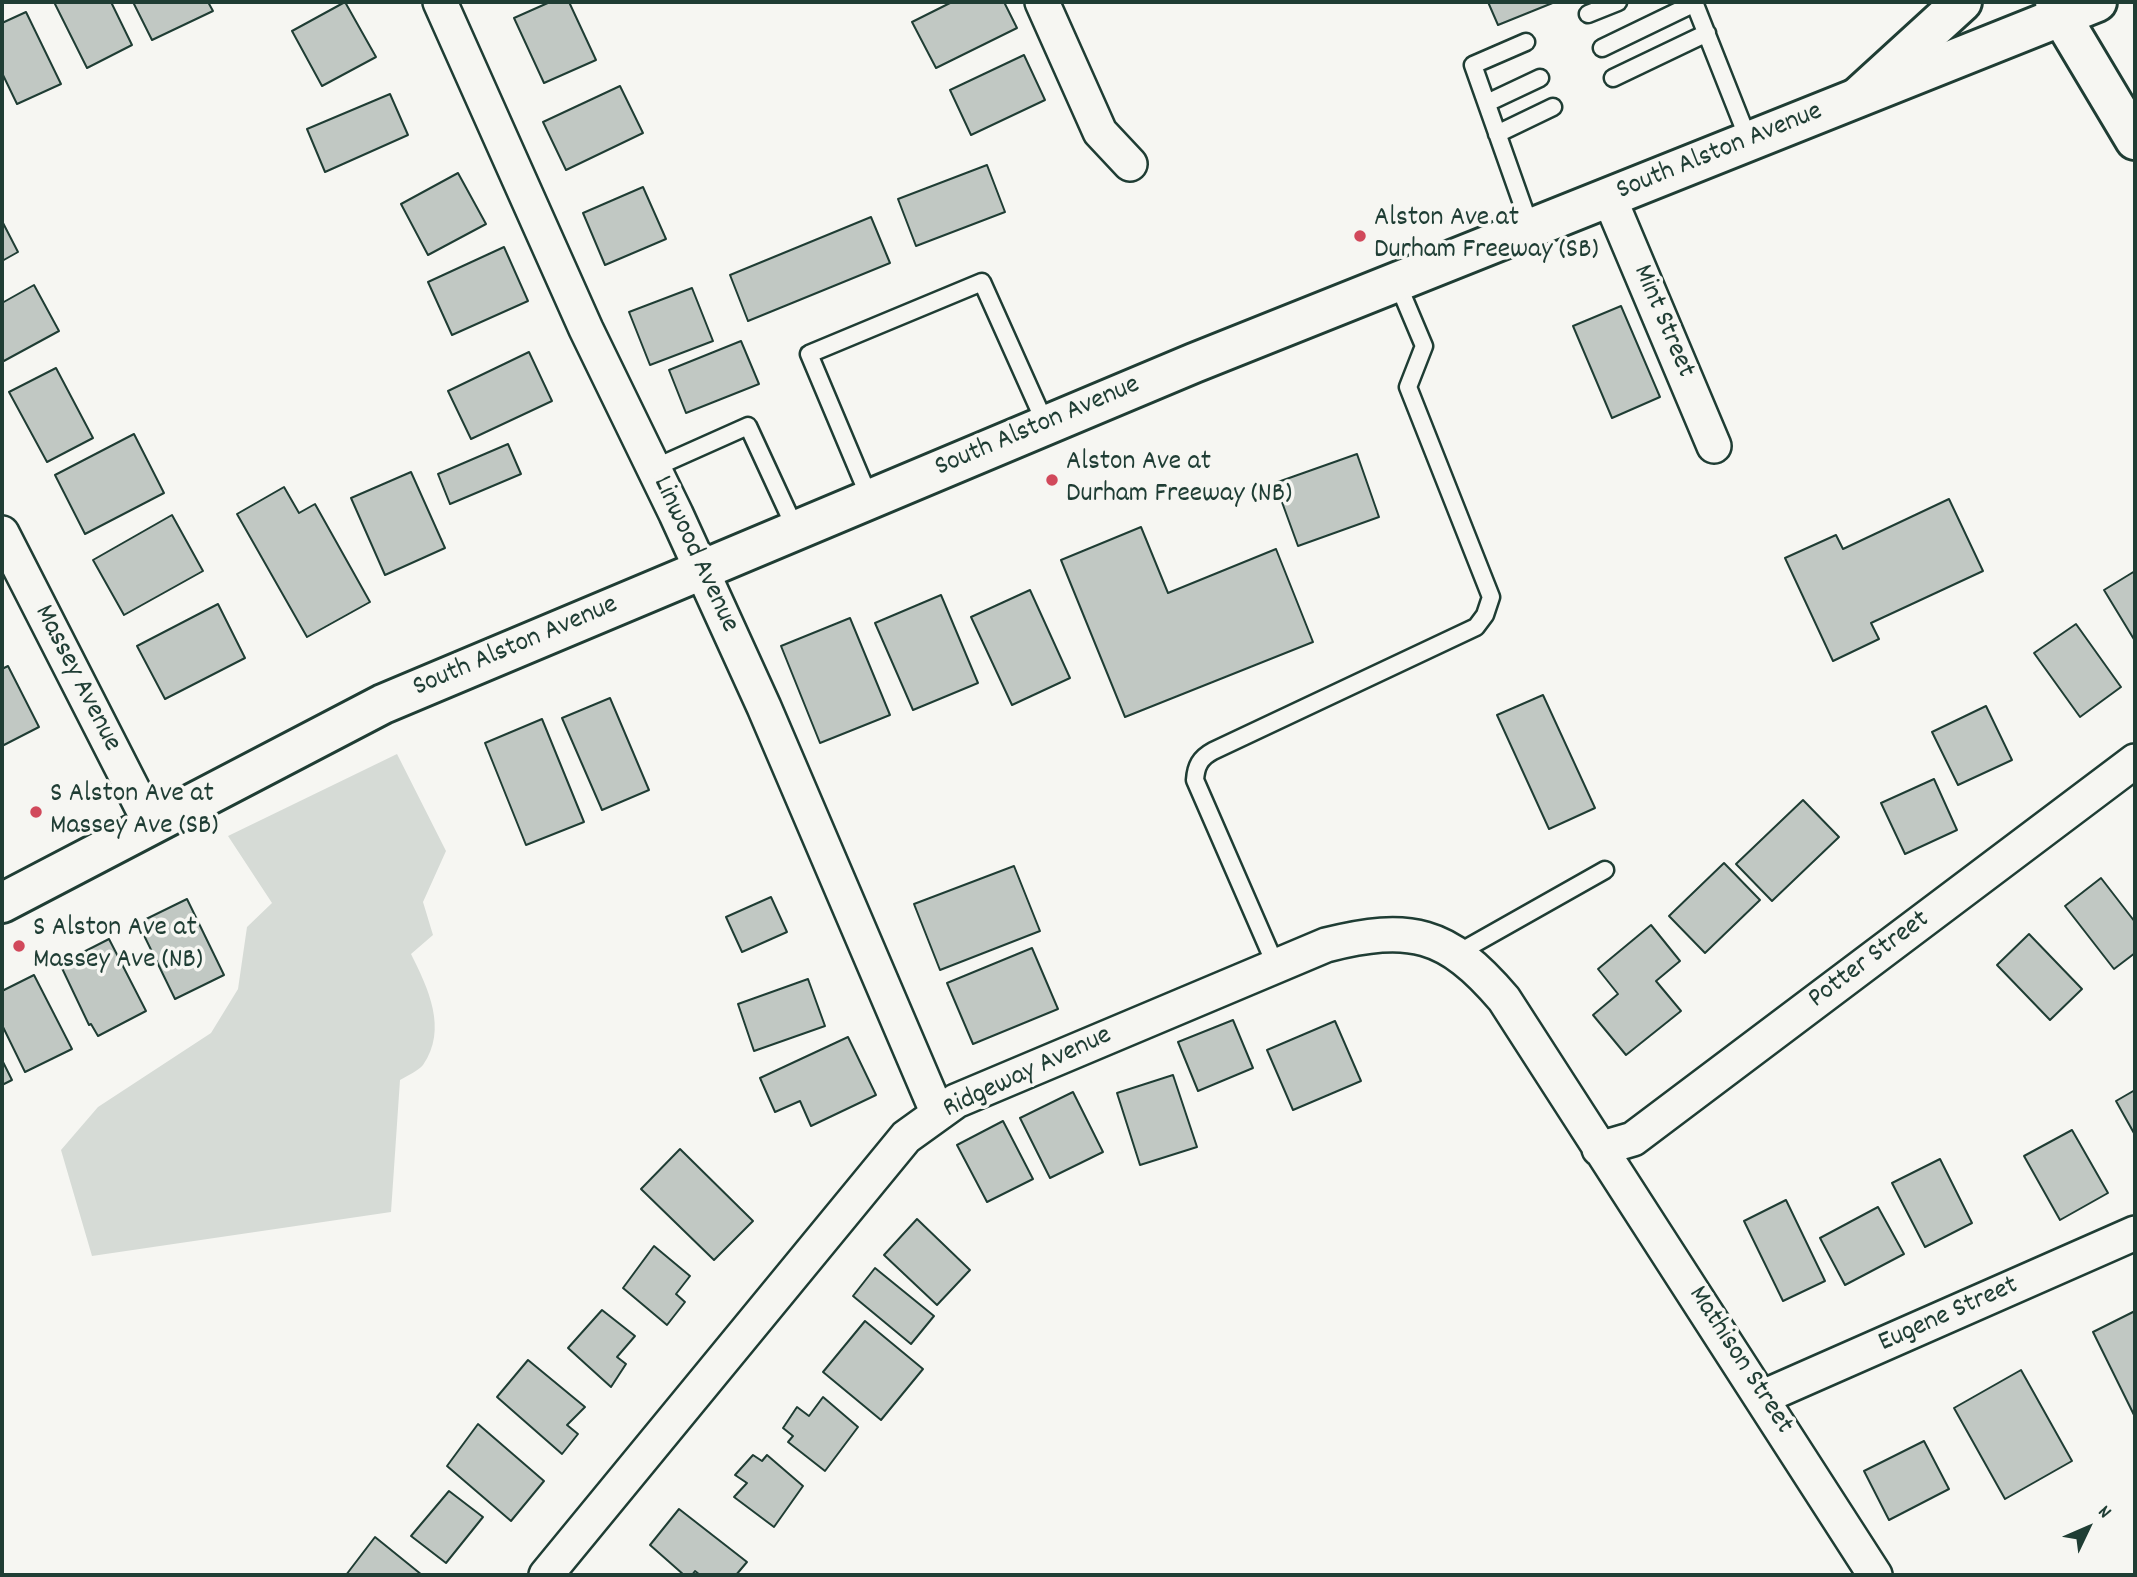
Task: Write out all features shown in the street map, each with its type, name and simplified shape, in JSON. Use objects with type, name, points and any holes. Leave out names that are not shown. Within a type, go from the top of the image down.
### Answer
[{"type":"main road","points":[[1858,97],[1962,2]]},
{"type":"main road","name":"South Alston Avenue","points":[[2,903],[383,704],[1046,425],[1858,97],[2058,9],[2097,2]]},
{"type":"main road","points":[[2058,9],[2135,139]]},
{"type":"street","name":"Linwood Avenue","points":[[440,2],[586,330],[654,468],[769,719],[938,1114]]},
{"type":"street","points":[[1042,2],[1100,132],[1130,164]]},
{"type":"street","name":"Mint Street","points":[[1609,197],[1714,446]]},
{"type":"street","name":"Massey Avenue","points":[[2,533],[151,825]]},
{"type":"street","name":"Potter Street","points":[[1599,1149],[1633,1139],[2135,761]]},
{"type":"street","name":"Ridgeway Avenue","points":[[546,1575],[906,1137],[968,1096],[1326,944],[1368,934],[1413,935],[1452,947],[1480,971],[1504,999],[1599,1149]]},
{"type":"street","name":"Mathison Street","points":[[1599,1149],[1763,1397],[1875,1575]]},
{"type":"street","name":"Eugene Street","points":[[1763,1397],[2135,1233]]},
{"type":"lane","points":[[1588,15],[1618,2]]},
{"type":"lane","points":[[1602,48],[1695,2],[1749,141]]},
{"type":"lane","points":[[1613,78],[1707,33]]},
{"type":"lane","points":[[1526,42],[1473,65],[1531,229]]},
{"type":"lane","points":[[1487,103],[1540,78]]},
{"type":"lane","points":[[1497,134],[1552,107]]},
{"type":"lane","points":[[870,499],[809,354],[982,282],[1046,425]]},
{"type":"lane","points":[[1276,966],[1195,780],[1195,769],[1203,757],[1213,751],[1476,627],[1485,615],[1491,597],[1408,387],[1424,346],[1396,282]]},
{"type":"lane","points":[[654,468],[748,426],[796,530]]},
{"type":"lane","points":[[1458,953],[1605,870]]},
{"type":"shaded area","points":[[397,754],[446,851],[423,902],[433,935],[411,954],[433,1009],[434,1037],[423,1065],[400,1080],[391,1212],[92,1256],[61,1150],[98,1107],[211,1033],[238,989],[247,927],[272,903],[228,836]]},
{"type":"building","points":[[54,2],[111,2],[132,45],[87,68]]},
{"type":"building","points":[[133,2],[208,2],[213,11],[152,40]]},
{"type":"building","points":[[345,2],[376,57],[322,86],[292,31]]},
{"type":"building","points":[[550,2],[569,2],[596,60],[544,83],[514,18]]},
{"type":"building","points":[[952,2],[1004,2],[1017,28],[936,68],[912,22]]},
{"type":"building","points":[[1488,2],[1555,2],[1498,25]]},
{"type":"building","points":[[26,12],[61,84],[17,104],[2,73],[2,23]]},
{"type":"building","points":[[1024,55],[1045,100],[971,135],[950,90]]},
{"type":"building","points":[[620,86],[643,133],[566,170],[543,122]]},
{"type":"building","points":[[390,94],[408,135],[325,172],[307,129]]},
{"type":"building","points":[[987,165],[1005,212],[916,246],[898,199]]},
{"type":"building","points":[[458,173],[486,224],[428,255],[401,204]]},
{"type":"building","points":[[643,187],[666,239],[605,265],[583,213]]},
{"type":"building","points":[[871,217],[890,263],[748,321],[730,275]]},
{"type":"building","points":[[2,221],[18,252],[2,261]]},
{"type":"building","points":[[504,247],[528,301],[452,335],[428,282]]},
{"type":"building","points":[[34,285],[59,331],[2,362],[2,303]]},
{"type":"building","points":[[692,288],[713,341],[650,365],[629,312]]},
{"type":"building","points":[[1621,306],[1660,397],[1612,418],[1573,326]]},
{"type":"building","points":[[741,341],[759,384],[686,413],[669,370]]},
{"type":"building","points":[[529,352],[552,401],[471,439],[448,391]]},
{"type":"building","points":[[56,368],[93,438],[47,462],[9,392]]},
{"type":"building","points":[[134,434],[164,493],[85,534],[55,475]]},
{"type":"building","points":[[508,444],[521,474],[450,504],[438,474]]},
{"type":"building","points":[[1357,454],[1379,517],[1298,546],[1275,483]]},
{"type":"building","points":[[411,472],[445,548],[385,575],[351,498]]},
{"type":"building","points":[[284,487],[299,513],[315,504],[370,602],[307,637],[237,514]]},
{"type":"building","points":[[1949,499],[1983,571],[1871,623],[1879,639],[1833,661],[1785,558],[1836,535],[1843,549]]},
{"type":"building","points":[[172,515],[203,571],[124,615],[93,560]]},
{"type":"building","points":[[1141,527],[1168,593],[1276,549],[1313,642],[1125,717],[1061,560]]},
{"type":"building","points":[[2135,571],[2135,641],[2104,590]]},
{"type":"building","points":[[1030,590],[1070,678],[1012,705],[971,617]]},
{"type":"building","points":[[941,595],[978,683],[913,710],[875,623]]},
{"type":"building","points":[[218,604],[245,658],[165,699],[137,646]]},
{"type":"building","points":[[850,618],[890,715],[820,743],[781,646]]},
{"type":"building","points":[[2076,624],[2121,687],[2080,717],[2034,653]]},
{"type":"building","points":[[8,666],[39,727],[2,746],[2,669]]},
{"type":"building","points":[[1543,695],[1595,808],[1549,829],[1497,715]]},
{"type":"building","points":[[610,698],[649,790],[602,810],[562,718]]},
{"type":"building","points":[[1986,706],[2012,760],[1958,785],[1932,732]]},
{"type":"building","points":[[542,719],[584,822],[526,845],[485,743]]},
{"type":"building","points":[[1934,779],[1957,830],[1905,854],[1881,803]]},
{"type":"building","points":[[1803,800],[1839,837],[1772,901],[1736,864]]},
{"type":"building","points":[[1724,863],[1760,900],[1705,953],[1669,916]]},
{"type":"building","points":[[1014,866],[1040,931],[940,970],[914,904]]},
{"type":"building","points":[[2101,878],[2135,922],[2135,953],[2114,969],[2065,906]]},
{"type":"building","points":[[771,897],[787,932],[742,952],[726,917]]},
{"type":"building","points":[[187,899],[224,975],[175,999],[138,923]]},
{"type":"building","points":[[1651,925],[1680,961],[1656,981],[1681,1011],[1626,1055],[1593,1015],[1618,994],[1598,969]]},
{"type":"building","points":[[2029,934],[2082,989],[2050,1020],[1997,965]]},
{"type":"building","points":[[109,939],[146,1011],[98,1036],[91,1024],[89,1025],[60,964]]},
{"type":"building","points":[[1032,948],[1058,1009],[973,1044],[947,983]]},
{"type":"building","points":[[34,975],[72,1049],[25,1072],[2,1025],[2,991]]},
{"type":"building","points":[[808,979],[825,1026],[754,1051],[738,1004]]},
{"type":"building","points":[[1233,1020],[1253,1068],[1198,1091],[1178,1042]]},
{"type":"building","points":[[1335,1021],[1361,1081],[1293,1110],[1267,1050]]},
{"type":"building","points":[[848,1037],[876,1095],[811,1126],[800,1101],[775,1112],[760,1078]]},
{"type":"building","points":[[2,1060],[12,1080],[2,1085]]},
{"type":"building","points":[[1173,1075],[1197,1147],[1140,1165],[1117,1093]]},
{"type":"building","points":[[2135,1090],[2135,1135],[2116,1101]]},
{"type":"building","points":[[1073,1092],[1103,1152],[1050,1178],[1020,1118]]},
{"type":"building","points":[[1003,1121],[1033,1179],[987,1202],[957,1145]]},
{"type":"building","points":[[2072,1130],[2108,1193],[2060,1220],[2024,1156]]},
{"type":"building","points":[[680,1149],[753,1221],[714,1260],[641,1189]]},
{"type":"building","points":[[1940,1159],[1972,1223],[1925,1247],[1892,1183]]},
{"type":"building","points":[[1786,1200],[1825,1281],[1783,1301],[1744,1221]]},
{"type":"building","points":[[1878,1207],[1904,1254],[1845,1285],[1820,1238]]},
{"type":"building","points":[[917,1219],[970,1270],[937,1305],[884,1255]]},
{"type":"building","points":[[654,1246],[690,1276],[676,1294],[685,1302],[667,1325],[623,1288]]},
{"type":"building","points":[[875,1268],[934,1316],[911,1344],[853,1296]]},
{"type":"building","points":[[602,1310],[635,1336],[617,1357],[626,1364],[611,1387],[568,1348]]},
{"type":"building","points":[[2135,1311],[2135,1417],[2093,1332]]},
{"type":"building","points":[[865,1321],[923,1369],[881,1420],[823,1372]]},
{"type":"building","points":[[528,1360],[585,1407],[567,1425],[578,1434],[562,1454],[497,1397]]},
{"type":"building","points":[[2021,1370],[2072,1461],[2005,1499],[1954,1408]]},
{"type":"building","points":[[823,1397],[858,1427],[825,1471],[788,1442],[793,1436],[783,1428],[797,1407],[809,1416]]},
{"type":"building","points":[[478,1424],[544,1481],[511,1521],[447,1466]]},
{"type":"building","points":[[1924,1441],[1949,1489],[1889,1520],[1864,1471]]},
{"type":"building","points":[[753,1455],[762,1461],[767,1455],[803,1486],[774,1527],[734,1497],[747,1483],[735,1475]]},
{"type":"building","points":[[449,1491],[483,1517],[446,1563],[411,1536]]},
{"type":"building","points":[[679,1509],[747,1562],[736,1575],[700,1575],[695,1571],[692,1575],[684,1575],[650,1545]]},
{"type":"building","points":[[375,1537],[422,1575],[346,1575]]},
{"type":"place","name":"Alston Ave at Durham Freeway (SB)","points":[[1360,236]]},
{"type":"place","name":"Alston Ave at Durham Freeway (NB)","points":[[1052,480]]},
{"type":"place","name":"S Alston Ave at Massey Ave (SB)","points":[[36,812]]},
{"type":"place","name":"S Alston Ave at Massey Ave (NB)","points":[[19,946]]}]
